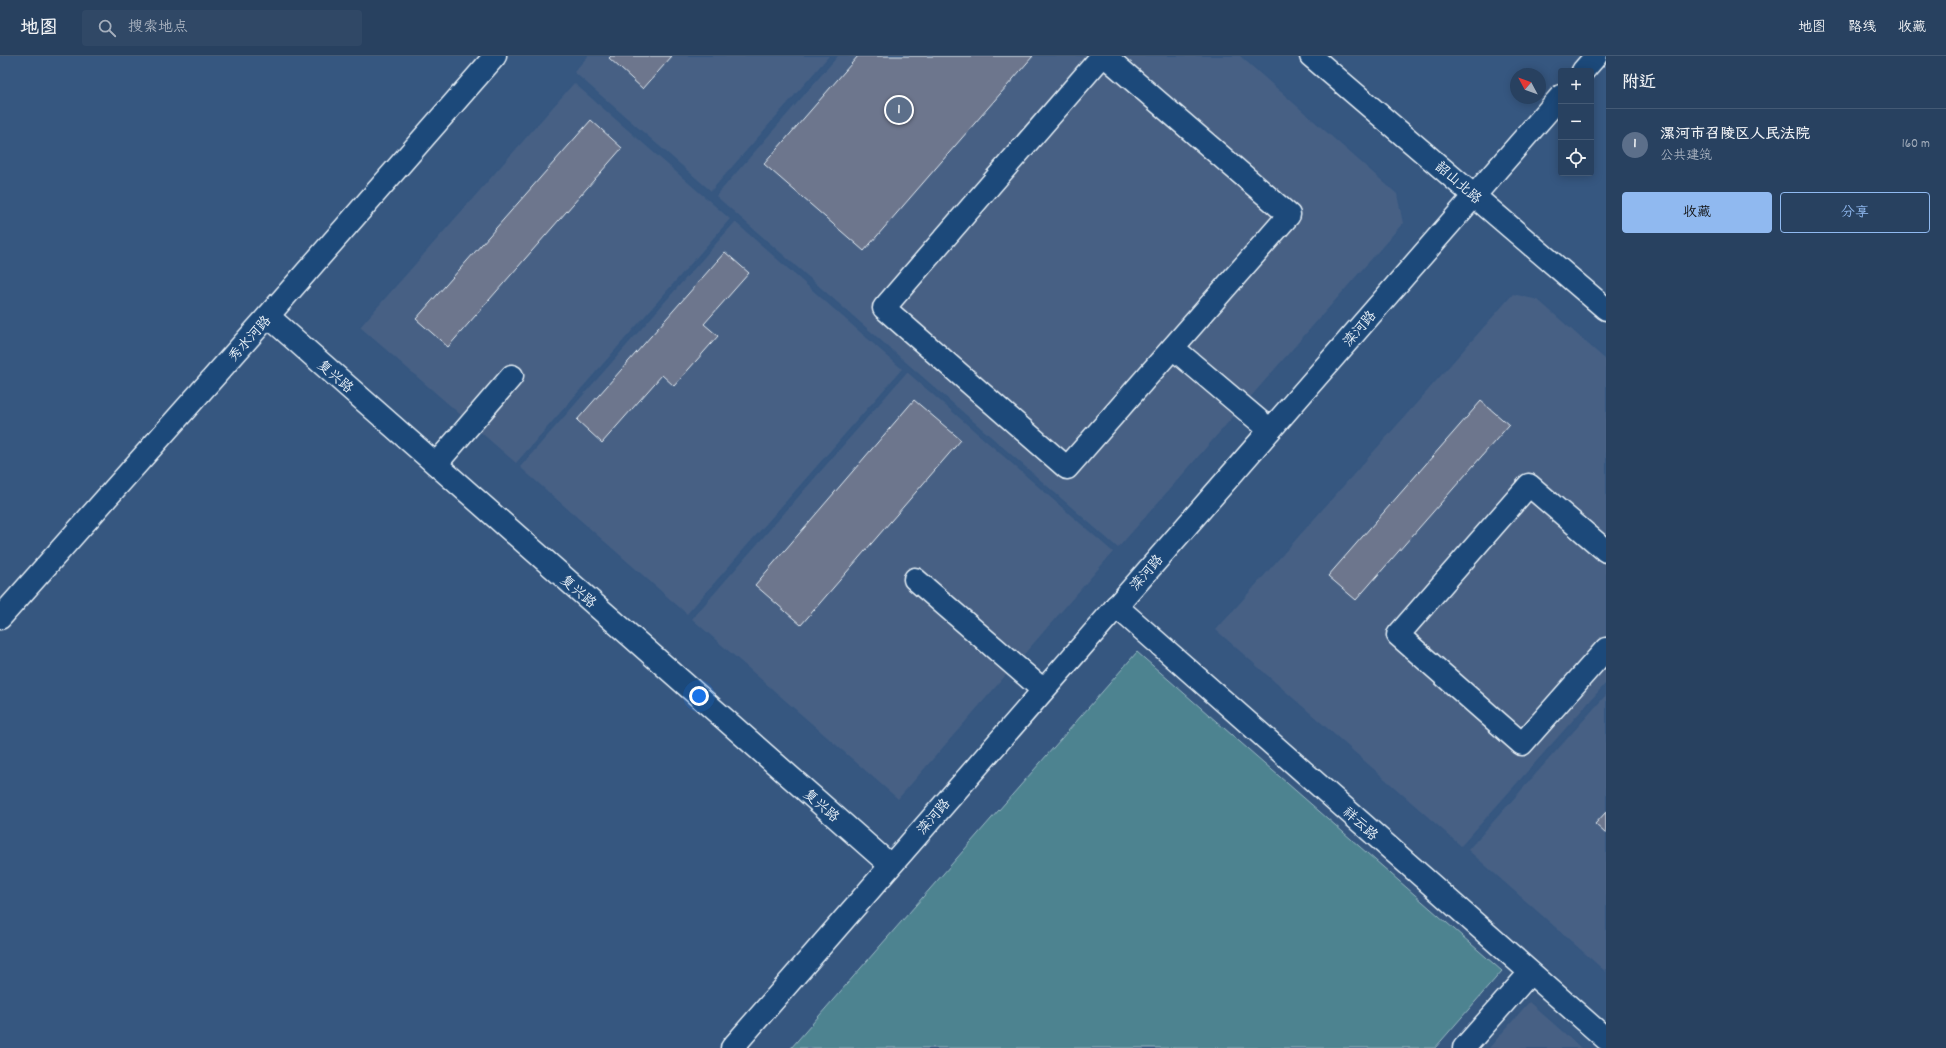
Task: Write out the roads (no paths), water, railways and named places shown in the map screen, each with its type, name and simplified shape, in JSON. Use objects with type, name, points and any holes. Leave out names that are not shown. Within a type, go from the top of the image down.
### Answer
[{"type":"street","name":"秀水河路","points":[[0,618],[268,316],[495,56]]},
{"type":"street","points":[[1103,56],[1290,215],[1173,348],[1067,468],[884,308],[1103,56]]},
{"type":"street","name":"韶山北路","points":[[1311,56],[1606,309]]},
{"type":"street","points":[[1586,68],[1596,56]]},
{"type":"street","name":"滦河路","points":[[732,1048],[1558,99]]},
{"type":"street","name":"复兴路","points":[[268,316],[890,865]]},
{"type":"street","points":[[1173,348],[1270,430]]},
{"type":"street","points":[[436,464],[512,376]]},
{"type":"street","points":[[1606,551],[1529,485],[1398,636],[1522,744],[1606,649]]},
{"type":"street","points":[[915,579],[1043,690]]},
{"type":"street","name":"祥云路","points":[[1116,606],[1606,1039]]},
{"type":"street","points":[[1464,1048],[1530,973]]},
{"type":"place","name":"漯河市召陵区人民法院","points":[[899,110]]}]
